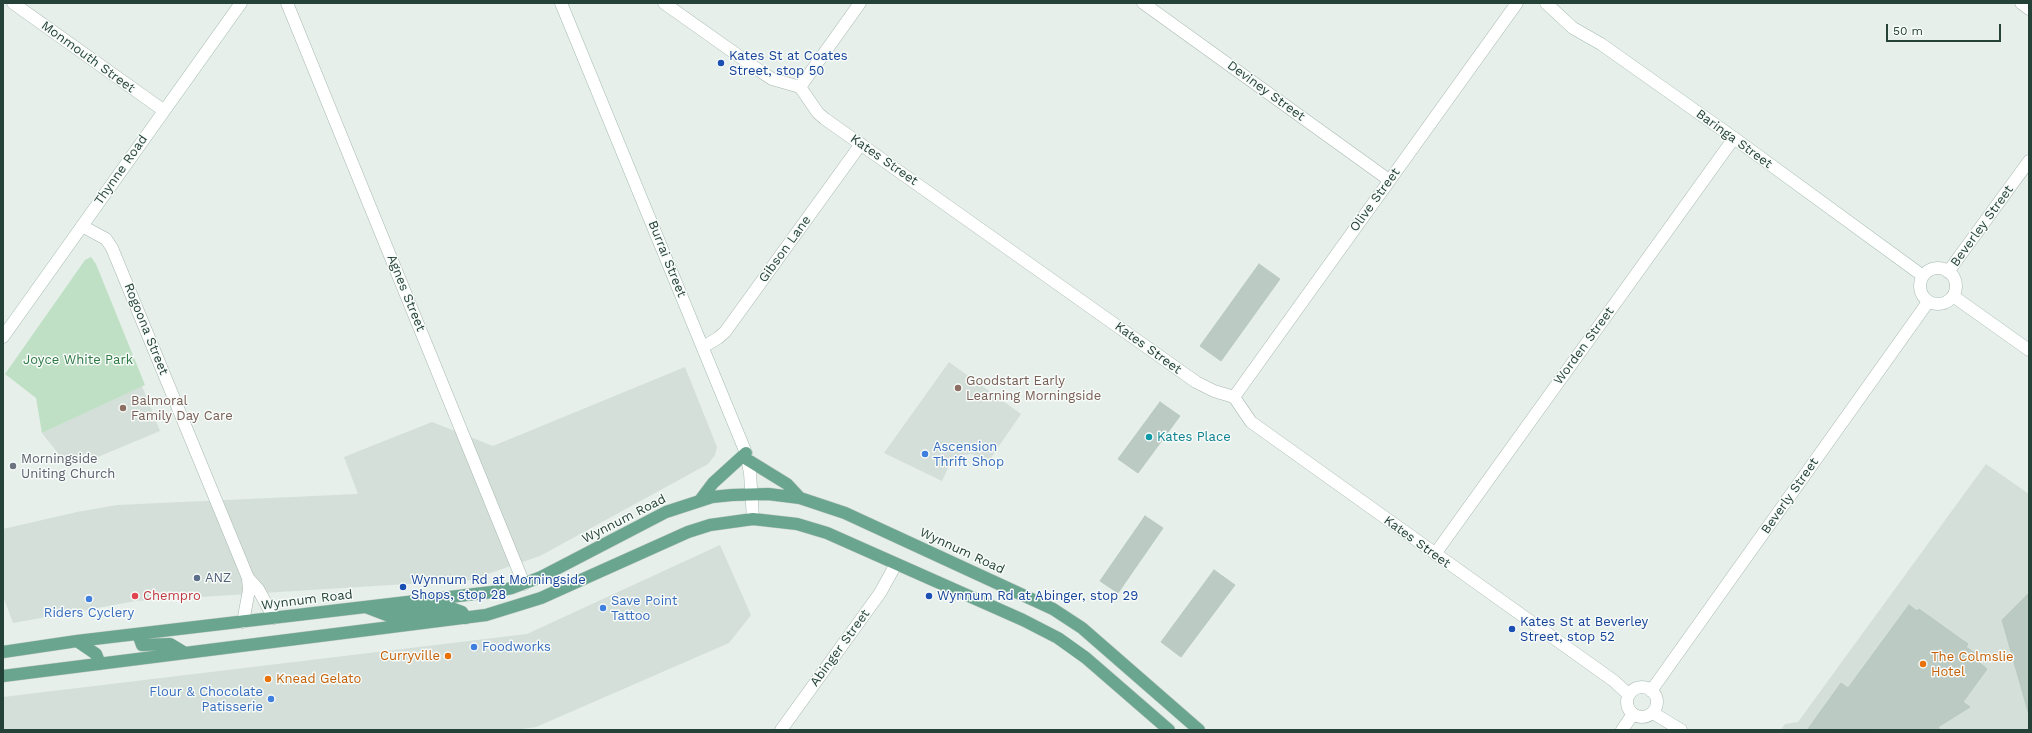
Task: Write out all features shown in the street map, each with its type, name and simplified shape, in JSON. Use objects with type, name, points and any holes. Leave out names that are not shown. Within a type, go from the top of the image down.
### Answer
[{"type":"main road","points":[[701,500],[713,482],[747,456],[787,484],[800,498]]},
{"type":"main road","name":"Wynnum Road","points":[[3,652],[77,641],[492,592],[524,584],[567,564],[666,512],[701,500],[724,495],[751,494],[787,496],[800,498],[844,513],[1053,609],[1082,628],[1199,730]]},
{"type":"main road","points":[[3,676],[486,615],[541,598],[688,532],[728,521],[753,519],[783,521],[809,526],[1023,620],[1058,638],[1086,658],[1168,730]]},
{"type":"main road","points":[[366,607],[389,616],[451,608],[462,612],[466,618]]},
{"type":"main road","points":[[138,634],[142,645],[170,644],[185,653]]},
{"type":"main road","points":[[77,641],[96,654],[100,664]]},
{"type":"street","name":"Monmouth Street","points":[[13,3],[163,110]]},
{"type":"street","name":"Thynne Road","points":[[3,337],[163,110],[241,3]]},
{"type":"street","name":"Agnes Street","points":[[287,3],[524,584]]},
{"type":"street","name":"Burrai Street","points":[[561,3],[747,456],[753,519]]},
{"type":"street","points":[[664,3],[760,72],[772,79],[800,87],[860,3]]},
{"type":"street","name":"Deviney Street","points":[[1143,3],[1390,180]]},
{"type":"street","name":"Olive Street","points":[[1234,397],[1517,3]]},
{"type":"street","name":"Baringa Street","points":[[1546,3],[1574,28],[1601,44],[1734,138],[1923,276]]},
{"type":"street","points":[[2021,3],[2029,9]]},
{"type":"street","name":"Kates Street","points":[[800,87],[818,113],[1196,382],[1210,389],[1234,397],[1251,422],[1614,682],[1629,695]]},
{"type":"street","name":"Worden Street","points":[[1434,554],[1734,138]]},
{"type":"street","name":"Gibson Lane","points":[[703,347],[725,332],[861,144]]},
{"type":"street","name":"Beverley Street","points":[[1948,272],[2029,161]]},
{"type":"street","name":"Rogoona Street","points":[[82,226],[106,239],[112,248],[248,578],[258,589],[274,618]]},
{"type":"street","points":[[1940,268],[1948,272],[1956,282],[1953,296],[1942,304],[1936,305],[1928,302],[1920,290],[1923,276],[1934,269],[1940,268]]},
{"type":"street","points":[[1953,296],[2029,350]]},
{"type":"street","name":"Beverly Street","points":[[1651,690],[1928,302]]},
{"type":"street","name":"Abinger Street","points":[[781,730],[880,593],[896,564]]},
{"type":"street","name":"Rogoona Street","points":[[243,622],[248,600],[248,578]]},
{"type":"street","points":[[1637,688],[1651,690],[1657,699],[1657,704],[1653,713],[1641,717],[1633,714],[1628,708],[1629,695],[1637,688]]},
{"type":"street","points":[[1653,713],[1681,730]]},
{"type":"street","points":[[1622,730],[1633,714]]},
{"type":"shaded area","name":"Goodstart Early Learning Morningside","points":[[949,362],[1021,414],[988,462],[972,454],[957,456],[950,464],[942,481],[884,453]]},
{"type":"shaded area","points":[[685,367],[717,447],[715,455],[708,464],[540,556],[470,580],[136,601],[13,623],[3,596],[3,529],[77,512],[117,505],[358,494],[344,457],[432,422],[493,446]]},
{"type":"shaded area","name":"Balmoral Family Day Care","points":[[142,386],[160,431],[93,459],[90,452],[65,462],[42,433]]},
{"type":"shaded area","points":[[1986,464],[2029,494],[2029,730],[1781,730],[1785,724],[1798,722]]},
{"type":"shaded area","points":[[720,545],[751,615],[729,643],[536,727],[515,730],[3,730],[3,697],[527,634]]},
{"type":"green space","name":"Joyce White Park","points":[[91,257],[96,264],[145,385],[42,433],[36,398],[5,374],[85,260]]},
{"type":"building","points":[[1259,264],[1280,279],[1221,361],[1200,346]]},
{"type":"building","name":"Kates Place","points":[[1160,402],[1180,416],[1138,473],[1118,459]]},
{"type":"building","points":[[1145,516],[1163,528],[1118,593],[1100,581]]},
{"type":"building","points":[[1214,570],[1235,585],[1181,657],[1161,642]]},
{"type":"building","points":[[2029,593],[2029,715],[2002,620]]},
{"type":"building","name":"The Colmslie Hotel","points":[[1909,605],[1917,611],[1919,609],[1968,644],[1966,647],[1978,655],[1975,659],[1987,669],[1963,702],[1970,707],[1938,727],[1940,730],[1808,729],[1841,683],[1848,688]]},
{"type":"place","name":"Kates St at Coates Street, stop 50","points":[[721,63]]},
{"type":"place","name":"Goodstart Early Learning Morningside","points":[[958,388]]},
{"type":"place","name":"Balmoral Family Day Care","points":[[123,408]]},
{"type":"place","name":"Kates Place","points":[[1149,437]]},
{"type":"place","name":"Ascension Thrift Shop","points":[[925,454]]},
{"type":"place","name":"Morningside Uniting Church","points":[[13,466]]},
{"type":"place","name":"ANZ","points":[[197,578]]},
{"type":"place","name":"Wynnum Rd at Morningside Shops, stop 28","points":[[403,587]]},
{"type":"place","name":"Chempro","points":[[135,596]]},
{"type":"place","name":"Wynnum Rd at Abinger, stop 29","points":[[929,596]]},
{"type":"place","name":"Riders Cyclery","points":[[89,599]]},
{"type":"place","name":"Save Point Tattoo","points":[[603,608]]},
{"type":"place","name":"Kates St at Beverley Street, stop 52","points":[[1512,629]]},
{"type":"place","name":"Foodworks","points":[[474,647]]},
{"type":"place","name":"Curryville","points":[[448,656]]},
{"type":"place","name":"The Colmslie Hotel","points":[[1923,664]]},
{"type":"place","name":"Knead Gelato","points":[[268,679]]},
{"type":"place","name":"Flour & Chocolate Patisserie","points":[[271,699]]}]
